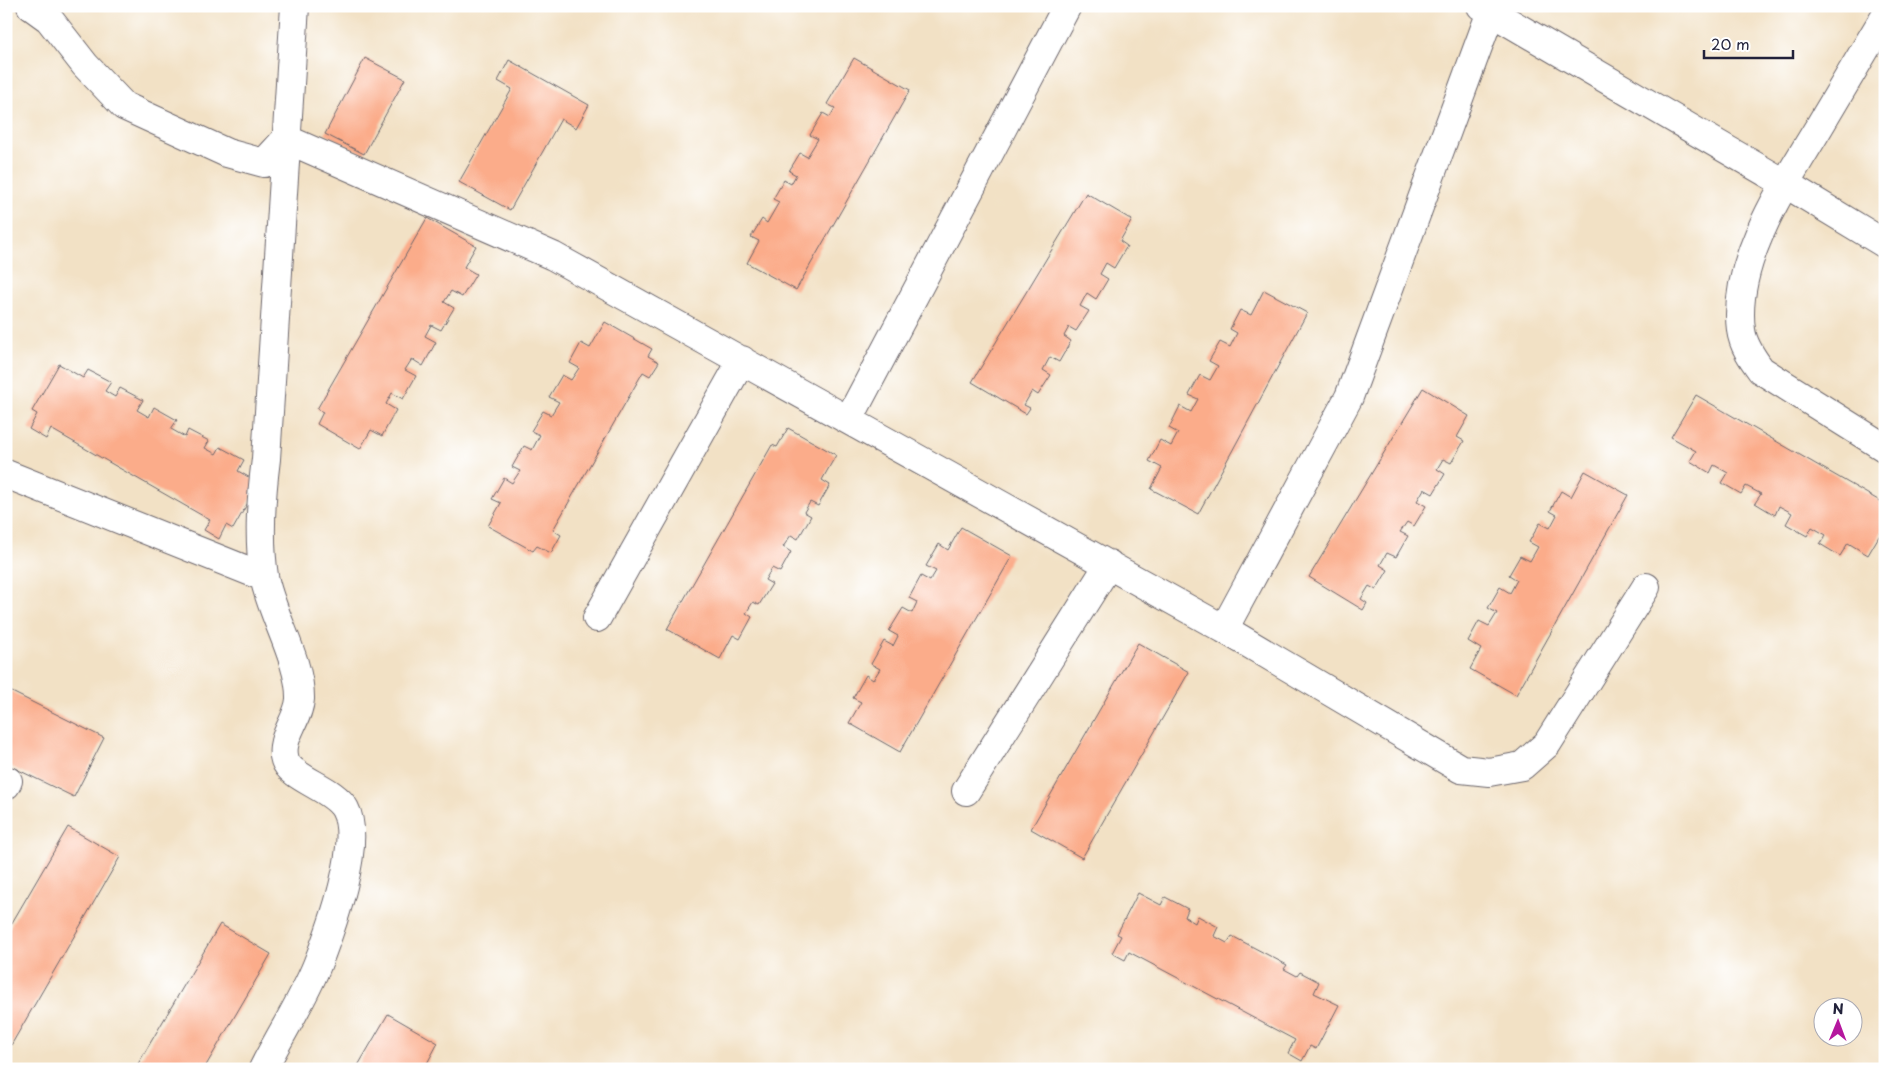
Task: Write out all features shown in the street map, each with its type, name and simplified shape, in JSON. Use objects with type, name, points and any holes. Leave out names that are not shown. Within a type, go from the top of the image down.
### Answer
[{"type":"street","points":[[31,6],[49,20],[85,65],[124,106],[226,153],[264,164],[286,139]]},
{"type":"street","points":[[263,1069],[316,966],[351,852],[351,828],[344,807],[315,783],[293,773],[285,761],[283,747],[300,699],[296,672],[264,577],[260,509],[266,459],[295,6]]},
{"type":"street","points":[[849,419],[1067,6]]},
{"type":"street","points":[[1224,629],[1349,397],[1488,8],[1885,244]]},
{"type":"street","points":[[1885,16],[1786,184],[1754,246],[1741,296],[1741,330],[1747,351],[1761,370],[1885,448]]},
{"type":"street","points":[[286,139],[553,256],[1109,564],[1224,629],[1461,769],[1489,772],[1522,766],[1547,744],[1646,587]]},
{"type":"street","points":[[596,618],[742,360]]},
{"type":"street","points":[[6,474],[264,577]]},
{"type":"street","points":[[966,791],[1109,564]]},
{"type":"building","points":[[365,58],[405,79],[364,154],[325,134]]},
{"type":"building","points":[[854,58],[910,90],[796,290],[747,263],[759,241],[751,237],[762,219],[767,223],[779,202],[773,199],[784,180],[791,184],[796,175],[789,171],[800,153],[807,157],[818,139],[810,135],[823,113],[830,117],[835,108],[827,104]]},
{"type":"building","points":[[509,60],[589,105],[576,128],[561,119],[510,210],[459,182],[512,89],[498,81]]},
{"type":"building","points":[[1086,193],[1132,220],[1120,241],[1127,246],[1114,268],[1106,263],[1100,274],[1108,279],[1096,299],[1087,293],[1080,306],[1089,311],[1076,331],[1069,327],[1064,336],[1071,341],[1059,362],[1050,357],[1043,370],[1051,375],[1038,395],[1032,391],[1024,405],[1030,408],[1026,414],[972,382]]},
{"type":"building","points":[[427,218],[476,246],[464,267],[476,274],[462,297],[451,291],[444,302],[454,308],[441,330],[431,325],[425,336],[436,342],[423,366],[412,359],[405,370],[416,376],[403,399],[392,393],[386,404],[396,410],[382,436],[371,430],[360,449],[317,424],[323,412],[317,409]]},
{"type":"building","points":[[1264,290],[1307,313],[1198,514],[1151,489],[1162,468],[1149,461],[1160,440],[1171,446],[1178,433],[1169,428],[1180,406],[1191,412],[1198,399],[1189,395],[1200,375],[1210,380],[1218,366],[1209,361],[1220,342],[1230,347],[1237,333],[1230,329],[1240,310],[1251,315]]},
{"type":"building","points":[[605,322],[652,349],[648,356],[659,362],[650,376],[643,372],[553,530],[561,535],[551,553],[537,546],[533,551],[488,526],[501,503],[492,499],[504,478],[512,483],[520,471],[512,467],[524,446],[532,450],[540,435],[531,431],[543,411],[551,415],[559,402],[549,397],[562,375],[571,380],[579,368],[570,363],[581,343],[590,348]]},
{"type":"building","points":[[59,364],[83,378],[88,370],[111,382],[105,391],[115,397],[120,388],[143,400],[137,410],[149,417],[154,407],[177,420],[171,429],[185,437],[188,430],[209,441],[205,448],[216,454],[220,447],[244,460],[238,471],[259,483],[233,529],[226,525],[219,539],[204,530],[210,520],[51,429],[46,439],[29,429],[37,414],[32,411]]},
{"type":"building","points":[[1423,388],[1469,416],[1457,437],[1464,441],[1451,463],[1443,459],[1437,469],[1445,474],[1433,494],[1424,489],[1417,501],[1426,506],[1414,526],[1407,522],[1400,532],[1408,536],[1396,557],[1387,553],[1380,565],[1388,570],[1376,590],[1369,586],[1361,599],[1367,603],[1363,610],[1309,577]]},
{"type":"building","points":[[1696,395],[1885,504],[1885,526],[1868,555],[1848,543],[1840,556],[1820,544],[1826,535],[1812,527],[1807,536],[1786,524],[1792,513],[1779,506],[1775,515],[1755,503],[1761,494],[1746,486],[1741,494],[1722,483],[1728,473],[1714,465],[1710,473],[1690,461],[1696,451],[1671,437]]},
{"type":"building","points":[[788,428],[836,455],[822,480],[830,485],[818,506],[810,502],[804,512],[811,516],[798,539],[791,535],[783,547],[791,552],[780,572],[772,568],[765,580],[772,584],[759,605],[753,602],[746,613],[752,617],[740,639],[733,635],[720,659],[667,629],[772,445],[777,447]]},
{"type":"building","points":[[1585,471],[1628,495],[1516,695],[1470,669],[1481,649],[1468,641],[1479,621],[1489,626],[1497,613],[1488,608],[1500,587],[1510,593],[1517,580],[1509,575],[1520,556],[1530,561],[1538,547],[1529,542],[1540,523],[1550,528],[1557,515],[1550,511],[1561,491],[1571,497]]},
{"type":"building","points":[[961,527],[1012,556],[900,752],[849,723],[861,702],[853,698],[866,675],[873,680],[880,669],[871,664],[884,641],[893,646],[898,636],[889,631],[903,608],[912,613],[917,602],[909,598],[921,576],[930,581],[936,571],[926,566],[939,544],[948,550]]},
{"type":"building","points":[[1138,643],[1189,672],[1082,858],[1031,829]]},
{"type":"building","points":[[6,689],[104,738],[74,797],[6,764]]},
{"type":"building","points":[[68,827],[120,857],[6,1054],[6,933]]},
{"type":"building","points":[[1138,893],[1161,905],[1165,897],[1188,909],[1185,917],[1195,923],[1198,916],[1218,927],[1214,936],[1227,943],[1232,936],[1287,965],[1284,969],[1297,976],[1300,972],[1319,982],[1314,993],[1339,1005],[1316,1049],[1310,1046],[1302,1061],[1288,1053],[1295,1040],[1129,952],[1125,960],[1112,953],[1121,936],[1117,934]]},
{"type":"building","points":[[220,924],[271,954],[204,1069],[135,1069]]},
{"type":"building","points":[[388,1014],[438,1043],[424,1069],[356,1069]]}]
